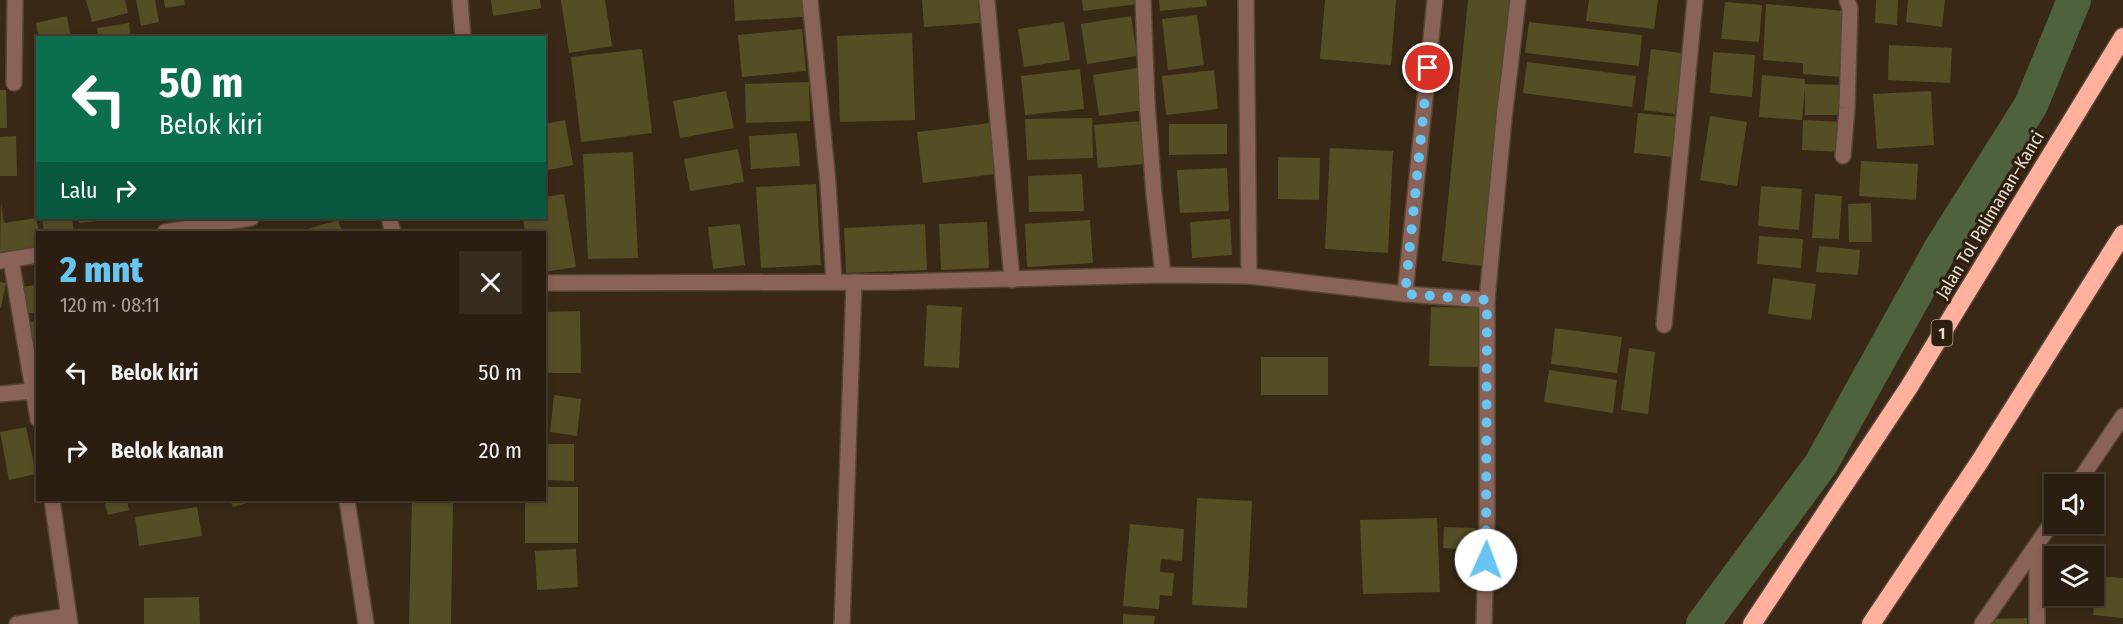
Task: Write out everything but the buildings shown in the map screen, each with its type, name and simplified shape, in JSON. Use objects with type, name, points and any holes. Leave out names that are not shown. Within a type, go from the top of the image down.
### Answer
[{"type":"highway","name":"Jalan Tol Palimanan–Kanci","points":[[1752,624],[1909,387],[2123,37]]},
{"type":"highway","points":[[1871,624],[1980,461],[2123,234]]},
{"type":"street","points":[[14,83],[15,0]]},
{"type":"street","points":[[460,0],[463,36]]},
{"type":"street","points":[[810,0],[828,183],[834,282]]},
{"type":"street","points":[[987,0],[1012,280]]},
{"type":"street","points":[[1143,0],[1147,102],[1163,275]]},
{"type":"street","points":[[1246,0],[1248,276]]},
{"type":"street","points":[[1405,294],[1435,0]]},
{"type":"street","points":[[1484,624],[1487,518],[1487,300],[1518,0]]},
{"type":"street","points":[[1664,325],[1695,0]]},
{"type":"street","points":[[1843,156],[1849,79],[1850,8],[1847,0]]},
{"type":"street","points":[[171,231],[244,219]]},
{"type":"street","points":[[36,255],[6,260],[36,408]]},
{"type":"street","points":[[546,283],[854,282],[1163,275],[1248,276],[1405,294],[1487,300]]},
{"type":"street","points":[[842,624],[854,282]]},
{"type":"street","points":[[0,394],[33,391]]},
{"type":"street","points":[[2084,474],[2123,416]]},
{"type":"street","points":[[17,624],[69,620],[52,501]]},
{"type":"street","points":[[347,501],[366,624]]},
{"type":"street","points":[[1982,624],[2044,534]]},
{"type":"street","points":[[2037,545],[2037,624]]},
{"type":"waterway","points":[[1703,624],[1821,464],[1941,248],[2031,105],[2074,0]]},
{"type":"route","points":[[1428,68],[1405,294],[1487,300],[1486,560]]}]
